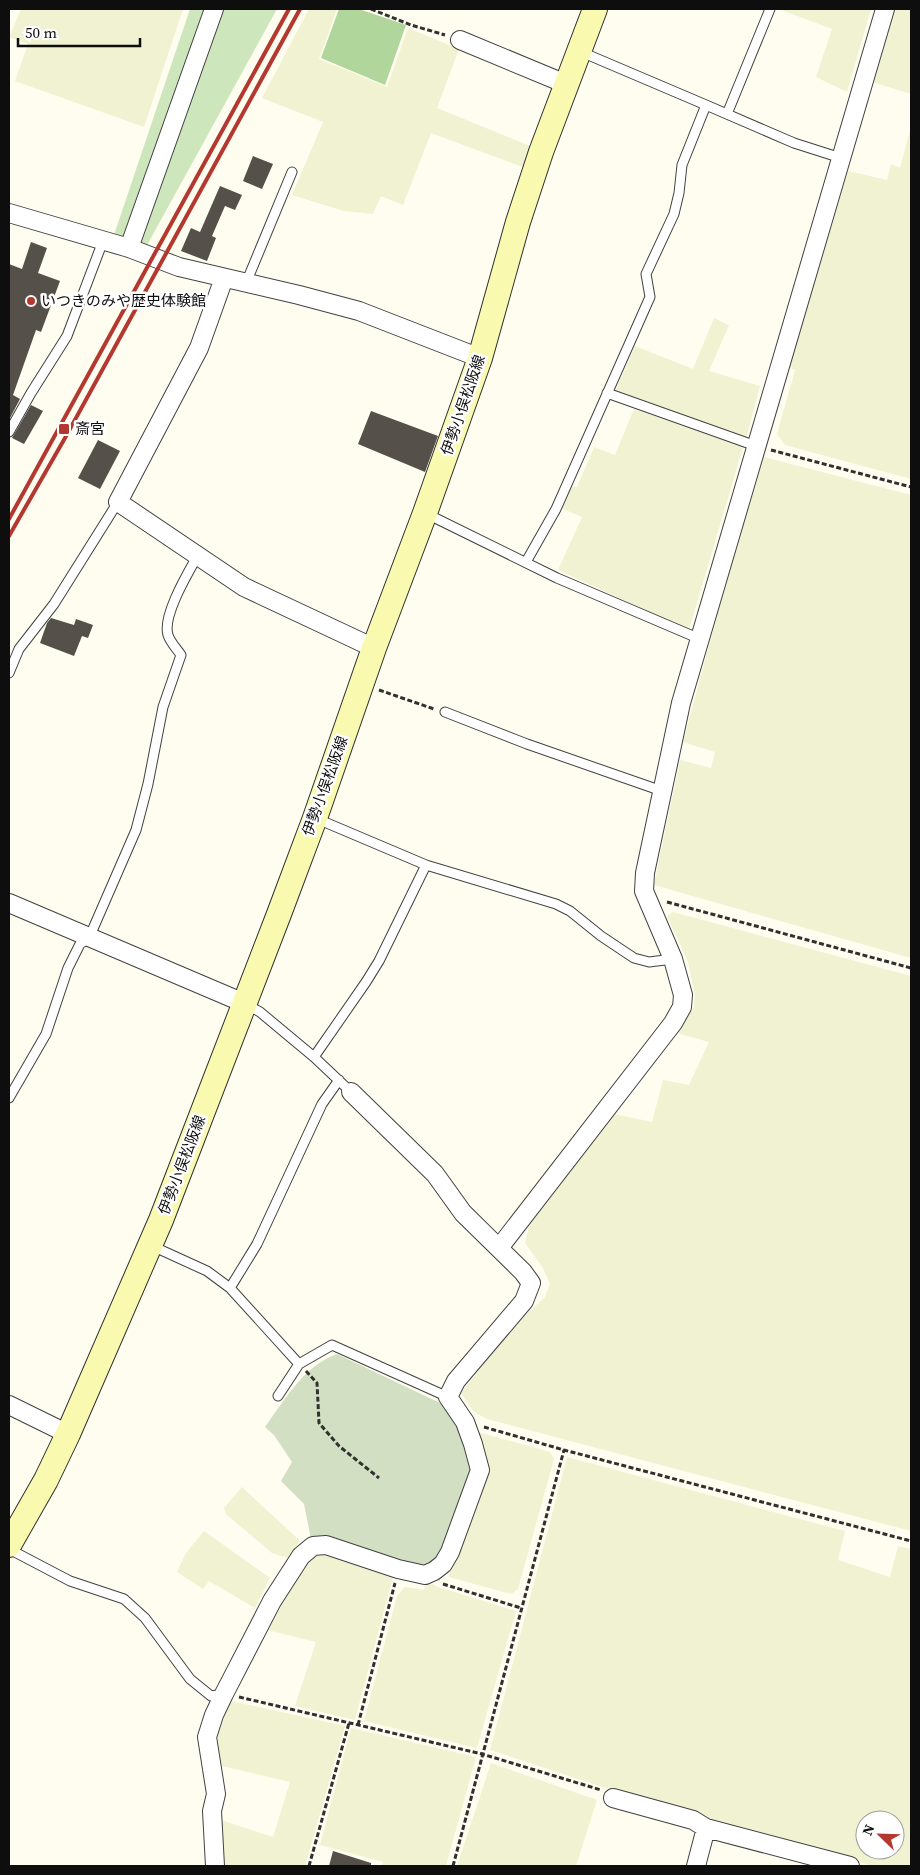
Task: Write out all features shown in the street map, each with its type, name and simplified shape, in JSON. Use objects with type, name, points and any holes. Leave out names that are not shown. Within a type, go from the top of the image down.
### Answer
[{"type":"main road","name":"伊勢小俣松阪線","points":[[10,1542],[46,1480],[68,1434],[150,1245],[315,818],[374,648],[425,513],[480,358],[521,213],[541,152],[596,9]]},
{"type":"street","points":[[129,248],[214,9]]},
{"type":"street","points":[[499,1248],[673,1023],[682,1007],[683,995],[673,960],[644,891],[645,873],[681,703],[885,9]]},
{"type":"street","points":[[460,40],[566,84]]},
{"type":"street","points":[[9,213],[129,248],[179,267],[359,311],[480,358]]},
{"type":"street","points":[[224,278],[199,348],[118,502],[244,587],[374,648]]},
{"type":"street","points":[[9,903],[244,1003]]},
{"type":"street","points":[[215,1866],[212,1811],[216,1794],[207,1736],[224,1694],[272,1601],[301,1556],[313,1546],[326,1545],[398,1569],[425,1575],[443,1564],[450,1552],[480,1470],[474,1444],[465,1422],[448,1397],[456,1381],[524,1301],[531,1283],[523,1272],[463,1213],[435,1174],[345,1086]]},
{"type":"street","points":[[9,1405],[68,1434]]},
{"type":"street","points":[[613,1798],[693,1820],[706,1828],[850,1866]]},
{"type":"street","points":[[696,1866],[706,1828]]},
{"type":"lane","points":[[727,114],[770,9]]},
{"type":"lane","points":[[579,51],[794,143],[841,158]]},
{"type":"lane","points":[[526,562],[556,509],[650,297],[646,274],[674,214],[679,193],[682,165],[706,105]]},
{"type":"lane","points":[[246,284],[292,172]]},
{"type":"lane","points":[[9,432],[67,336],[103,241]]},
{"type":"lane","points":[[607,393],[756,446]]},
{"type":"lane","points":[[9,673],[19,649],[54,604],[118,502]]},
{"type":"lane","points":[[425,513],[557,578],[700,639]]},
{"type":"lane","points":[[9,1098],[46,1034],[68,968],[80,944],[89,938],[136,830],[148,784],[163,706],[181,655],[168,635],[167,624],[176,596],[198,555]]},
{"type":"lane","points":[[445,712],[527,744],[662,791]]},
{"type":"lane","points":[[315,818],[426,865],[556,904],[570,911],[617,948],[643,962],[673,960]]},
{"type":"lane","points":[[314,1057],[379,961],[426,865]]},
{"type":"lane","points":[[230,1288],[257,1244],[322,1104],[345,1086],[314,1057],[260,1012],[244,1003]]},
{"type":"lane","points":[[150,1245],[207,1271],[230,1288],[299,1364]]},
{"type":"lane","points":[[278,1396],[299,1364],[332,1345],[448,1397]]},
{"type":"lane","points":[[10,1542],[70,1580],[124,1599],[145,1618],[190,1679],[211,1696],[224,1694]]},
{"type":"path","points":[[371,9],[411,25],[460,40]]},
{"type":"path","points":[[756,446],[911,488]]},
{"type":"path","points":[[362,684],[445,712]]},
{"type":"path","points":[[649,905],[664,901],[911,968]]},
{"type":"path","points":[[299,1364],[317,1383],[319,1423],[339,1446],[379,1478]]},
{"type":"path","points":[[465,1422],[564,1450],[911,1541]]},
{"type":"path","points":[[453,1866],[564,1450]]},
{"type":"path","points":[[358,1725],[398,1569]]},
{"type":"path","points":[[425,1575],[435,1582],[521,1608]]},
{"type":"path","points":[[224,1694],[482,1754],[605,1792],[613,1798]]},
{"type":"path","points":[[310,1866],[350,1723]]},
{"type":"green space","points":[[21,9],[183,9],[144,127],[15,81],[28,44],[9,37]]},
{"type":"green space","points":[[190,9],[277,9],[146,247],[113,238]]},
{"type":"green space","points":[[309,9],[337,9],[319,59],[387,87],[408,28],[459,49],[437,108],[535,148],[528,169],[431,133],[403,205],[381,196],[373,214],[344,211],[292,195],[323,122],[262,98]]},
{"type":"green space","points":[[339,9],[359,9],[406,25],[385,85],[321,58]]},
{"type":"green space","points":[[779,9],[871,9],[847,92],[816,77],[832,29]]},
{"type":"green space","points":[[894,9],[911,9],[911,94],[872,82]]},
{"type":"green space","points":[[911,127],[911,479],[785,445],[777,434],[795,370],[789,367],[848,171],[887,180],[891,164],[900,168]]},
{"type":"green space","points":[[714,318],[729,325],[709,371],[760,386],[746,439],[615,392],[635,346],[693,369]]},
{"type":"green space","points":[[634,409],[743,447],[689,630],[558,570],[582,517],[561,508],[571,487],[577,487],[594,447],[615,455]]},
{"type":"green space","points":[[760,456],[911,495],[911,958],[654,885],[680,760],[711,768],[715,752],[683,742]]},
{"type":"green space","points":[[673,912],[911,976],[911,1531],[487,1419],[474,1412],[461,1393],[511,1329],[545,1297],[550,1284],[543,1268],[525,1243],[529,1226],[614,1114],[652,1122],[663,1080],[689,1085],[709,1042],[677,1033],[694,1007],[695,995],[688,962],[667,916]]},
{"type":"green space","points":[[337,1354],[440,1403],[461,1427],[475,1473],[445,1552],[428,1570],[311,1539],[304,1504],[281,1481],[292,1462],[274,1435],[265,1427],[305,1375],[325,1359]]},
{"type":"green space","points":[[478,1432],[550,1452],[554,1459],[518,1589],[511,1594],[449,1577]]},
{"type":"green space","points":[[567,1457],[845,1531],[838,1560],[890,1577],[898,1546],[911,1549],[911,1866],[873,1866],[709,1822],[490,1750]]},
{"type":"green space","points":[[242,1487],[300,1541],[288,1558],[272,1553],[226,1514],[224,1508]]},
{"type":"green space","points":[[204,1531],[270,1578],[255,1608],[209,1581],[203,1589],[177,1572],[186,1553]]},
{"type":"green space","points":[[320,1553],[332,1554],[394,1573],[355,1720],[295,1706],[316,1642],[267,1630],[279,1605],[311,1557]]},
{"type":"green space","points":[[427,1580],[435,1586],[516,1611],[477,1748],[364,1721],[397,1596],[405,1587],[424,1590]]},
{"type":"green space","points":[[231,1701],[345,1726],[305,1866],[224,1866],[221,1820],[273,1837],[290,1782],[222,1766],[216,1739]]},
{"type":"green space","points":[[351,1728],[476,1757],[446,1866],[382,1866],[383,1862],[320,1845]]},
{"type":"green space","points":[[491,1763],[597,1800],[576,1866],[457,1866]]},
{"type":"building","points":[[253,156],[273,164],[262,189],[243,181]]},
{"type":"building","points":[[220,186],[242,195],[235,210],[225,206],[212,236],[216,238],[207,261],[181,251],[191,228],[200,232]]},
{"type":"building","name":"いつきのみや歴史体験館","points":[[31,242],[47,248],[38,273],[60,281],[41,332],[36,330],[13,395],[20,399],[9,420],[9,264],[22,269]]},
{"type":"building","points":[[31,405],[43,411],[24,444],[12,438]]},
{"type":"building","points":[[371,411],[438,436],[425,472],[358,444]]},
{"type":"building","points":[[98,440],[120,451],[100,489],[78,478]]},
{"type":"building","points":[[51,618],[74,625],[76,619],[93,625],[88,638],[82,636],[74,656],[40,643],[47,623]]},
{"type":"building","points":[[333,1851],[371,1863],[371,1866],[329,1866]]},
{"type":"railway","points":[[9,519],[289,9]]},
{"type":"railway","points":[[9,536],[65,438],[300,9]]},
{"type":"place","name":"いつきのみや歴史体験館","points":[[31,301]]},
{"type":"place","name":"斎宮","points":[[64,429]]}]
